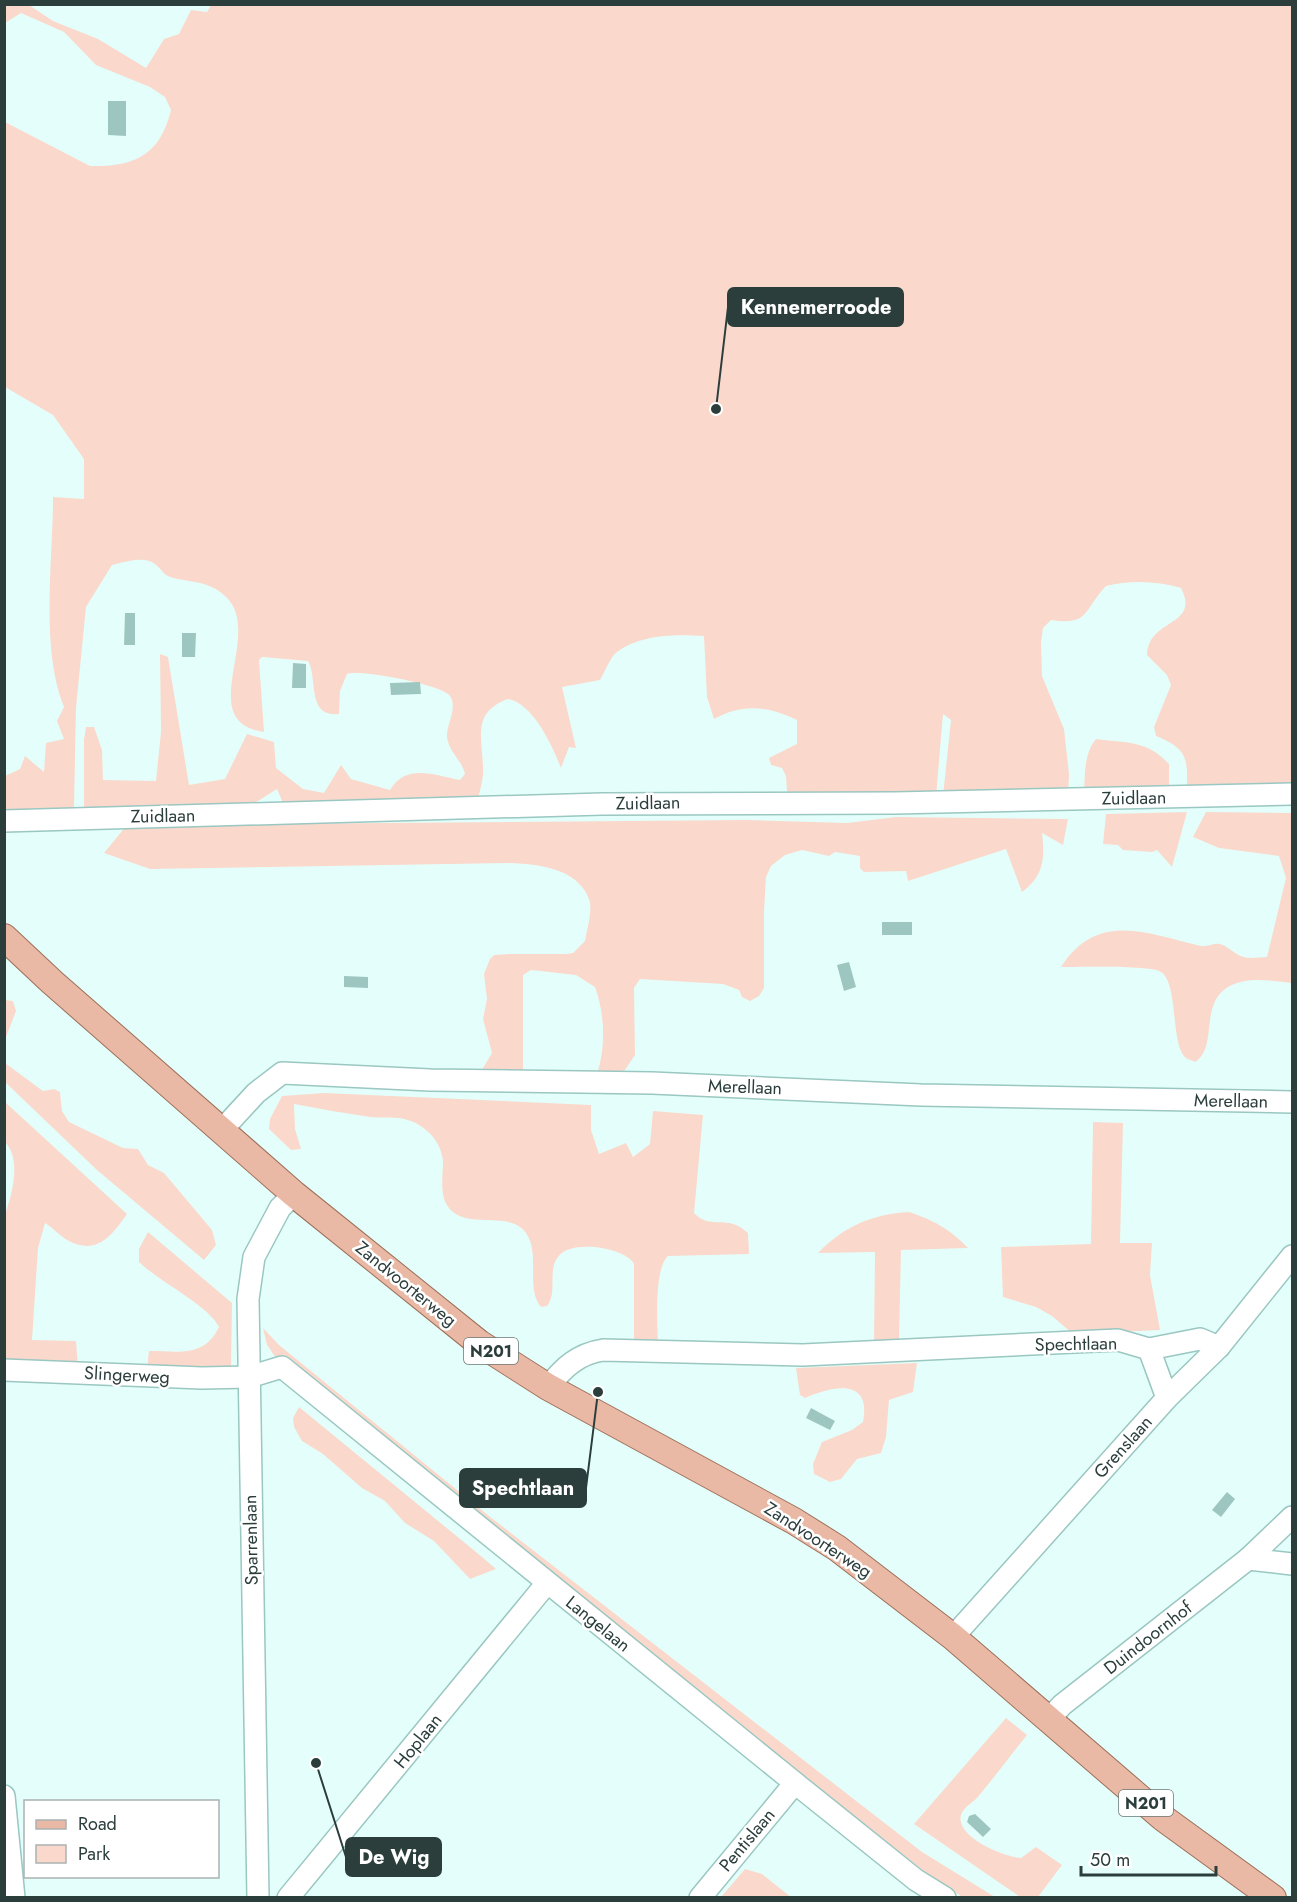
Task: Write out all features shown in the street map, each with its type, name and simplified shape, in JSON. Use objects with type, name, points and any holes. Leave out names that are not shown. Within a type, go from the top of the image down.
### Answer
[{"type":"main road","name":"Zandvoorterweg","points":[[4,937],[52,982],[294,1194],[479,1343],[548,1387],[794,1521],[863,1567],[952,1637],[1049,1719]]},
{"type":"main road","name":"N201","points":[[1049,1719],[1163,1818],[1273,1898]]},
{"type":"street","name":"Zuidlaan","points":[[4,821],[614,804],[907,803],[1293,794]]},
{"type":"street","name":"Merellaan","points":[[221,1131],[256,1093],[282,1073],[430,1080],[652,1083],[921,1095],[1293,1102]]},
{"type":"street","name":"Sparrenlaan","points":[[258,1898],[248,1299],[254,1257],[280,1208],[294,1194]]},
{"type":"street","name":"Grenslaan","points":[[952,1637],[1167,1398],[1219,1347],[1293,1256]]},
{"type":"street","name":"Spechtlaan","points":[[548,1387],[563,1368],[580,1356],[603,1350],[803,1355],[1118,1340],[1149,1349],[1200,1339],[1219,1347]]},
{"type":"street","points":[[1149,1349],[1167,1398]]},
{"type":"street","name":"Langelaan","points":[[249,1377],[282,1368],[916,1880],[945,1898]]},
{"type":"street","name":"Slingerweg","points":[[4,1370],[202,1378],[249,1377]]},
{"type":"street","name":"Duindoornhof","points":[[1049,1719],[1062,1705],[1248,1559],[1293,1517]]},
{"type":"street","points":[[1248,1559],[1293,1564]]},
{"type":"street","name":"Hoplaan","points":[[288,1898],[547,1583]]},
{"type":"street","name":"Pentislaan","points":[[700,1898],[795,1783]]},
{"type":"street","points":[[4,1796],[8,1865],[14,1898]]},
{"type":"green space","points":[[5,5],[29,5],[53,21],[98,39],[146,68],[164,39],[179,34],[191,10],[207,12],[211,5],[1292,5],[1292,787],[1187,796],[1185,758],[1176,746],[1156,736],[1154,727],[1171,685],[1167,675],[1147,655],[1150,643],[1156,634],[1179,617],[1184,610],[1185,601],[1181,588],[1134,582],[1106,586],[1085,614],[1079,618],[1073,621],[1051,620],[1043,628],[1042,676],[1064,729],[1069,774],[1068,798],[943,796],[951,720],[943,714],[936,797],[795,796],[787,791],[786,776],[782,768],[771,765],[769,758],[797,744],[797,720],[766,709],[756,708],[735,710],[714,719],[707,697],[704,636],[682,635],[648,638],[626,646],[614,654],[600,680],[562,687],[576,748],[569,747],[561,768],[541,727],[526,709],[508,699],[497,704],[484,718],[482,727],[483,771],[478,800],[283,803],[277,789],[250,806],[84,811],[86,727],[94,727],[102,750],[103,780],[156,781],[161,732],[160,654],[168,657],[189,785],[225,779],[247,734],[274,742],[276,768],[303,789],[324,793],[341,765],[351,779],[390,790],[404,776],[412,774],[431,774],[460,780],[465,774],[448,743],[447,732],[453,706],[450,696],[433,687],[401,679],[368,674],[347,674],[340,691],[339,714],[329,714],[317,703],[308,661],[262,657],[259,660],[264,732],[243,725],[233,712],[231,694],[238,631],[235,612],[225,596],[212,587],[170,577],[151,562],[141,560],[112,565],[86,607],[76,708],[74,808],[5,810],[5,776],[20,769],[25,756],[44,772],[46,743],[64,739],[57,721],[64,707],[52,659],[50,632],[53,497],[84,499],[84,459],[53,415],[5,387],[5,122],[90,166],[106,166],[133,161],[152,148],[160,138],[171,110],[165,97],[150,87],[96,65],[64,32],[21,13],[5,23]]},
{"type":"green space","points":[[1096,739],[1135,744],[1161,756],[1169,764],[1169,796],[1084,798],[1087,759]]},
{"type":"green space","points":[[1187,812],[1172,867],[1157,850],[1152,852],[1123,850],[1118,845],[1103,844],[1106,814]]},
{"type":"green space","points":[[1206,812],[1292,813],[1292,983],[1251,980],[1229,987],[1219,995],[1210,1019],[1207,1044],[1203,1054],[1195,1062],[1186,1058],[1181,1051],[1170,989],[1167,979],[1161,972],[1130,967],[1061,967],[1075,949],[1091,938],[1108,932],[1125,931],[1143,932],[1201,946],[1220,944],[1246,958],[1267,957],[1286,878],[1279,856],[1219,848],[1193,837]]},
{"type":"green space","points":[[896,817],[1068,819],[1063,845],[1042,833],[1043,858],[1039,873],[1022,892],[1006,849],[908,881],[906,871],[864,872],[860,868],[860,856],[835,852],[829,856],[802,850],[785,855],[771,866],[766,877],[764,988],[759,996],[750,1001],[742,997],[739,990],[723,984],[640,979],[634,988],[635,1055],[625,1070],[594,1083],[601,1059],[603,1035],[599,999],[595,987],[576,975],[531,970],[523,975],[523,1080],[477,1078],[492,1053],[483,1019],[487,999],[484,974],[490,959],[494,955],[573,953],[585,941],[590,914],[589,899],[583,888],[565,874],[543,866],[508,863],[150,869],[104,853],[127,825],[747,820],[847,823]]},
{"type":"green space","points":[[5,1000],[13,1001],[16,1011],[5,1040]]},
{"type":"green space","points":[[5,1063],[43,1091],[54,1089],[60,1092],[62,1111],[69,1122],[123,1148],[138,1149],[148,1165],[164,1173],[212,1230],[216,1245],[204,1260],[97,1170],[5,1082]]},
{"type":"green space","points":[[324,1093],[591,1105],[591,1130],[599,1154],[626,1143],[633,1157],[650,1144],[653,1111],[703,1115],[694,1213],[707,1221],[740,1227],[748,1233],[749,1254],[668,1256],[663,1263],[658,1286],[658,1349],[634,1350],[634,1264],[629,1258],[620,1253],[597,1247],[564,1251],[553,1268],[550,1300],[547,1306],[541,1307],[534,1291],[532,1251],[526,1233],[519,1226],[511,1223],[461,1217],[448,1207],[443,1195],[441,1153],[434,1138],[421,1126],[406,1119],[370,1117],[294,1104],[295,1129],[301,1149],[291,1150],[269,1129],[270,1119],[282,1096]]},
{"type":"green space","points":[[5,1102],[127,1214],[109,1237],[95,1245],[86,1246],[67,1240],[45,1223],[38,1248],[32,1340],[76,1341],[78,1367],[5,1365],[4,1217],[10,1199],[14,1168],[10,1149],[5,1142]]},
{"type":"green space","points":[[1093,1122],[1123,1123],[1120,1243],[1152,1243],[1150,1275],[1160,1330],[1073,1334],[1052,1316],[1036,1307],[1003,1297],[1001,1247],[1091,1244]]},
{"type":"green space","points":[[909,1212],[941,1226],[955,1235],[968,1248],[901,1250],[899,1341],[874,1342],[875,1252],[818,1253],[838,1236],[859,1224],[895,1213]]},
{"type":"green space","points":[[148,1232],[232,1303],[231,1369],[147,1369],[149,1351],[190,1351],[206,1344],[219,1327],[195,1302],[139,1262],[139,1249]]},
{"type":"green space","points":[[263,1328],[279,1345],[489,1516],[922,1852],[995,1897],[962,1897],[929,1875],[607,1624],[276,1358],[267,1345]]},
{"type":"green space","points":[[917,1363],[913,1392],[889,1400],[886,1437],[881,1453],[857,1459],[841,1479],[830,1482],[814,1474],[813,1464],[822,1442],[852,1430],[863,1422],[864,1408],[862,1398],[856,1391],[848,1389],[827,1390],[805,1398],[800,1395],[796,1368]]},
{"type":"green space","points":[[299,1407],[496,1569],[470,1579],[434,1541],[405,1523],[385,1501],[362,1488],[323,1454],[302,1441],[294,1427],[293,1418]]},
{"type":"green space","points":[[1006,1718],[1027,1735],[977,1798],[964,1810],[961,1823],[965,1831],[973,1838],[993,1850],[1021,1858],[1036,1847],[1062,1865],[1038,1897],[1020,1897],[914,1824]]},
{"type":"green space","points":[[745,1869],[762,1874],[791,1897],[721,1897]]},
{"type":"water","points":[[108,101],[126,101],[126,136],[108,135]]},
{"type":"water","points":[[125,613],[135,613],[135,645],[124,645]]},
{"type":"water","points":[[182,633],[196,633],[195,657],[182,657]]},
{"type":"water","points":[[293,663],[306,664],[306,688],[292,688]]},
{"type":"water","points":[[420,682],[421,694],[391,695],[390,683]]},
{"type":"water","points":[[882,922],[912,922],[912,935],[882,935]]},
{"type":"water","points":[[849,962],[856,987],[844,991],[837,965]]},
{"type":"water","points":[[344,976],[368,977],[368,988],[344,987]]},
{"type":"water","points":[[811,1408],[835,1421],[830,1430],[806,1418]]},
{"type":"water","points":[[1227,1492],[1235,1499],[1221,1517],[1212,1510]]},
{"type":"water","points":[[975,1814],[991,1829],[983,1837],[967,1822],[969,1816]]},
{"type":"place","name":"Kennemerroode","points":[[716,409]]},
{"type":"place","name":"Spechtlaan","points":[[598,1392]]},
{"type":"place","name":"De Wig","points":[[316,1763]]}]
